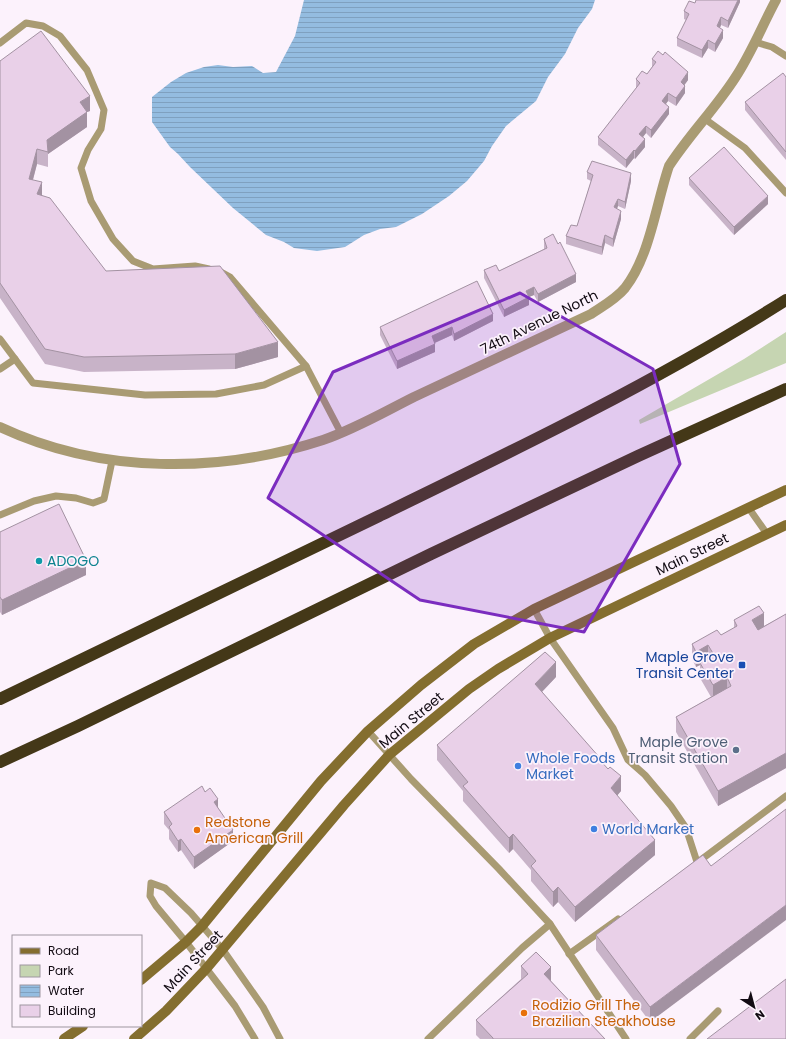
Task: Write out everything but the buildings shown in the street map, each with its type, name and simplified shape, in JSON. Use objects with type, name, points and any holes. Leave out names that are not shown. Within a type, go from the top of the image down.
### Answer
[{"type":"highway","points":[[0,699],[508,453],[644,382],[720,340],[786,300]]},
{"type":"highway","points":[[0,762],[78,726],[431,554],[638,456],[786,389]]},
{"type":"highway","points":[[0,767],[78,726]]},
{"type":"street","name":"74th Avenue North","points":[[0,427],[15,434],[63,450],[112,460],[168,465],[220,462],[275,454],[340,433],[591,314],[610,302],[624,288],[638,268],[669,166],[736,78],[776,0]]},
{"type":"street","name":"Main Street","points":[[142,979],[186,942],[202,926],[321,781],[368,731],[420,685],[474,644],[534,609],[786,490]]},
{"type":"street","name":"Main Street","points":[[134,1039],[166,1011],[206,969],[344,805],[389,755],[469,689],[498,669],[550,638],[786,526]]},
{"type":"street","points":[[64,1039],[82,1027]]},
{"type":"lane","points":[[0,43],[26,23],[43,26],[60,36],[87,70],[104,110],[101,129],[88,150],[81,168],[91,201],[113,239],[134,261],[153,269],[195,266],[217,271],[230,277],[306,366],[340,433]]},
{"type":"lane","points":[[755,42],[772,47],[786,56]]},
{"type":"lane","points":[[705,119],[745,148],[786,193]]},
{"type":"lane","points":[[0,339],[32,383],[144,395],[216,394],[264,385],[306,366]]},
{"type":"lane","points":[[0,369],[15,359]]},
{"type":"lane","points":[[0,515],[34,501],[56,496],[76,498],[93,503],[104,499],[112,460]]},
{"type":"lane","points":[[748,507],[767,534]]},
{"type":"lane","points":[[534,609],[550,638],[613,728],[628,760],[645,775],[686,828],[696,862]]},
{"type":"lane","points":[[368,731],[550,924],[626,1039]]},
{"type":"lane","points":[[690,867],[786,796]]},
{"type":"lane","points":[[255,1039],[235,1006],[186,942],[156,906],[150,896],[150,883],[164,888],[191,913],[223,950],[263,1007],[280,1039]]},
{"type":"lane","points":[[569,954],[626,913]]},
{"type":"lane","points":[[428,1039],[522,948],[550,924]]},
{"type":"lane","points":[[690,1039],[718,1011]]},
{"type":"highlighted area","points":[[520,293],[653,369],[680,464],[584,632],[420,600],[268,498],[333,372]]},
{"type":"green space","points":[[786,332],[786,363],[640,424],[639,420],[744,359]]},
{"type":"water","points":[[304,0],[595,0],[592,9],[578,28],[565,54],[548,77],[536,101],[506,126],[492,146],[484,161],[467,181],[449,196],[422,214],[396,227],[380,229],[364,235],[345,247],[317,251],[294,248],[284,242],[266,235],[233,208],[190,167],[170,147],[152,122],[152,97],[171,82],[186,73],[204,67],[218,65],[233,67],[252,66],[263,73],[276,72],[295,36]]},
{"type":"place","name":"ADOGO","points":[[39,561]]},
{"type":"place","name":"Maple Grove Transit Center","points":[[742,665]]},
{"type":"place","name":"Maple Grove Transit Station","points":[[736,750]]},
{"type":"place","name":"Whole Foods Market","points":[[518,766]]},
{"type":"place","name":"World Market","points":[[594,829]]},
{"type":"place","name":"Redstone American Grill","points":[[197,830]]},
{"type":"place","name":"Rodizio Grill The Brazilian Steakhouse","points":[[524,1013]]}]
